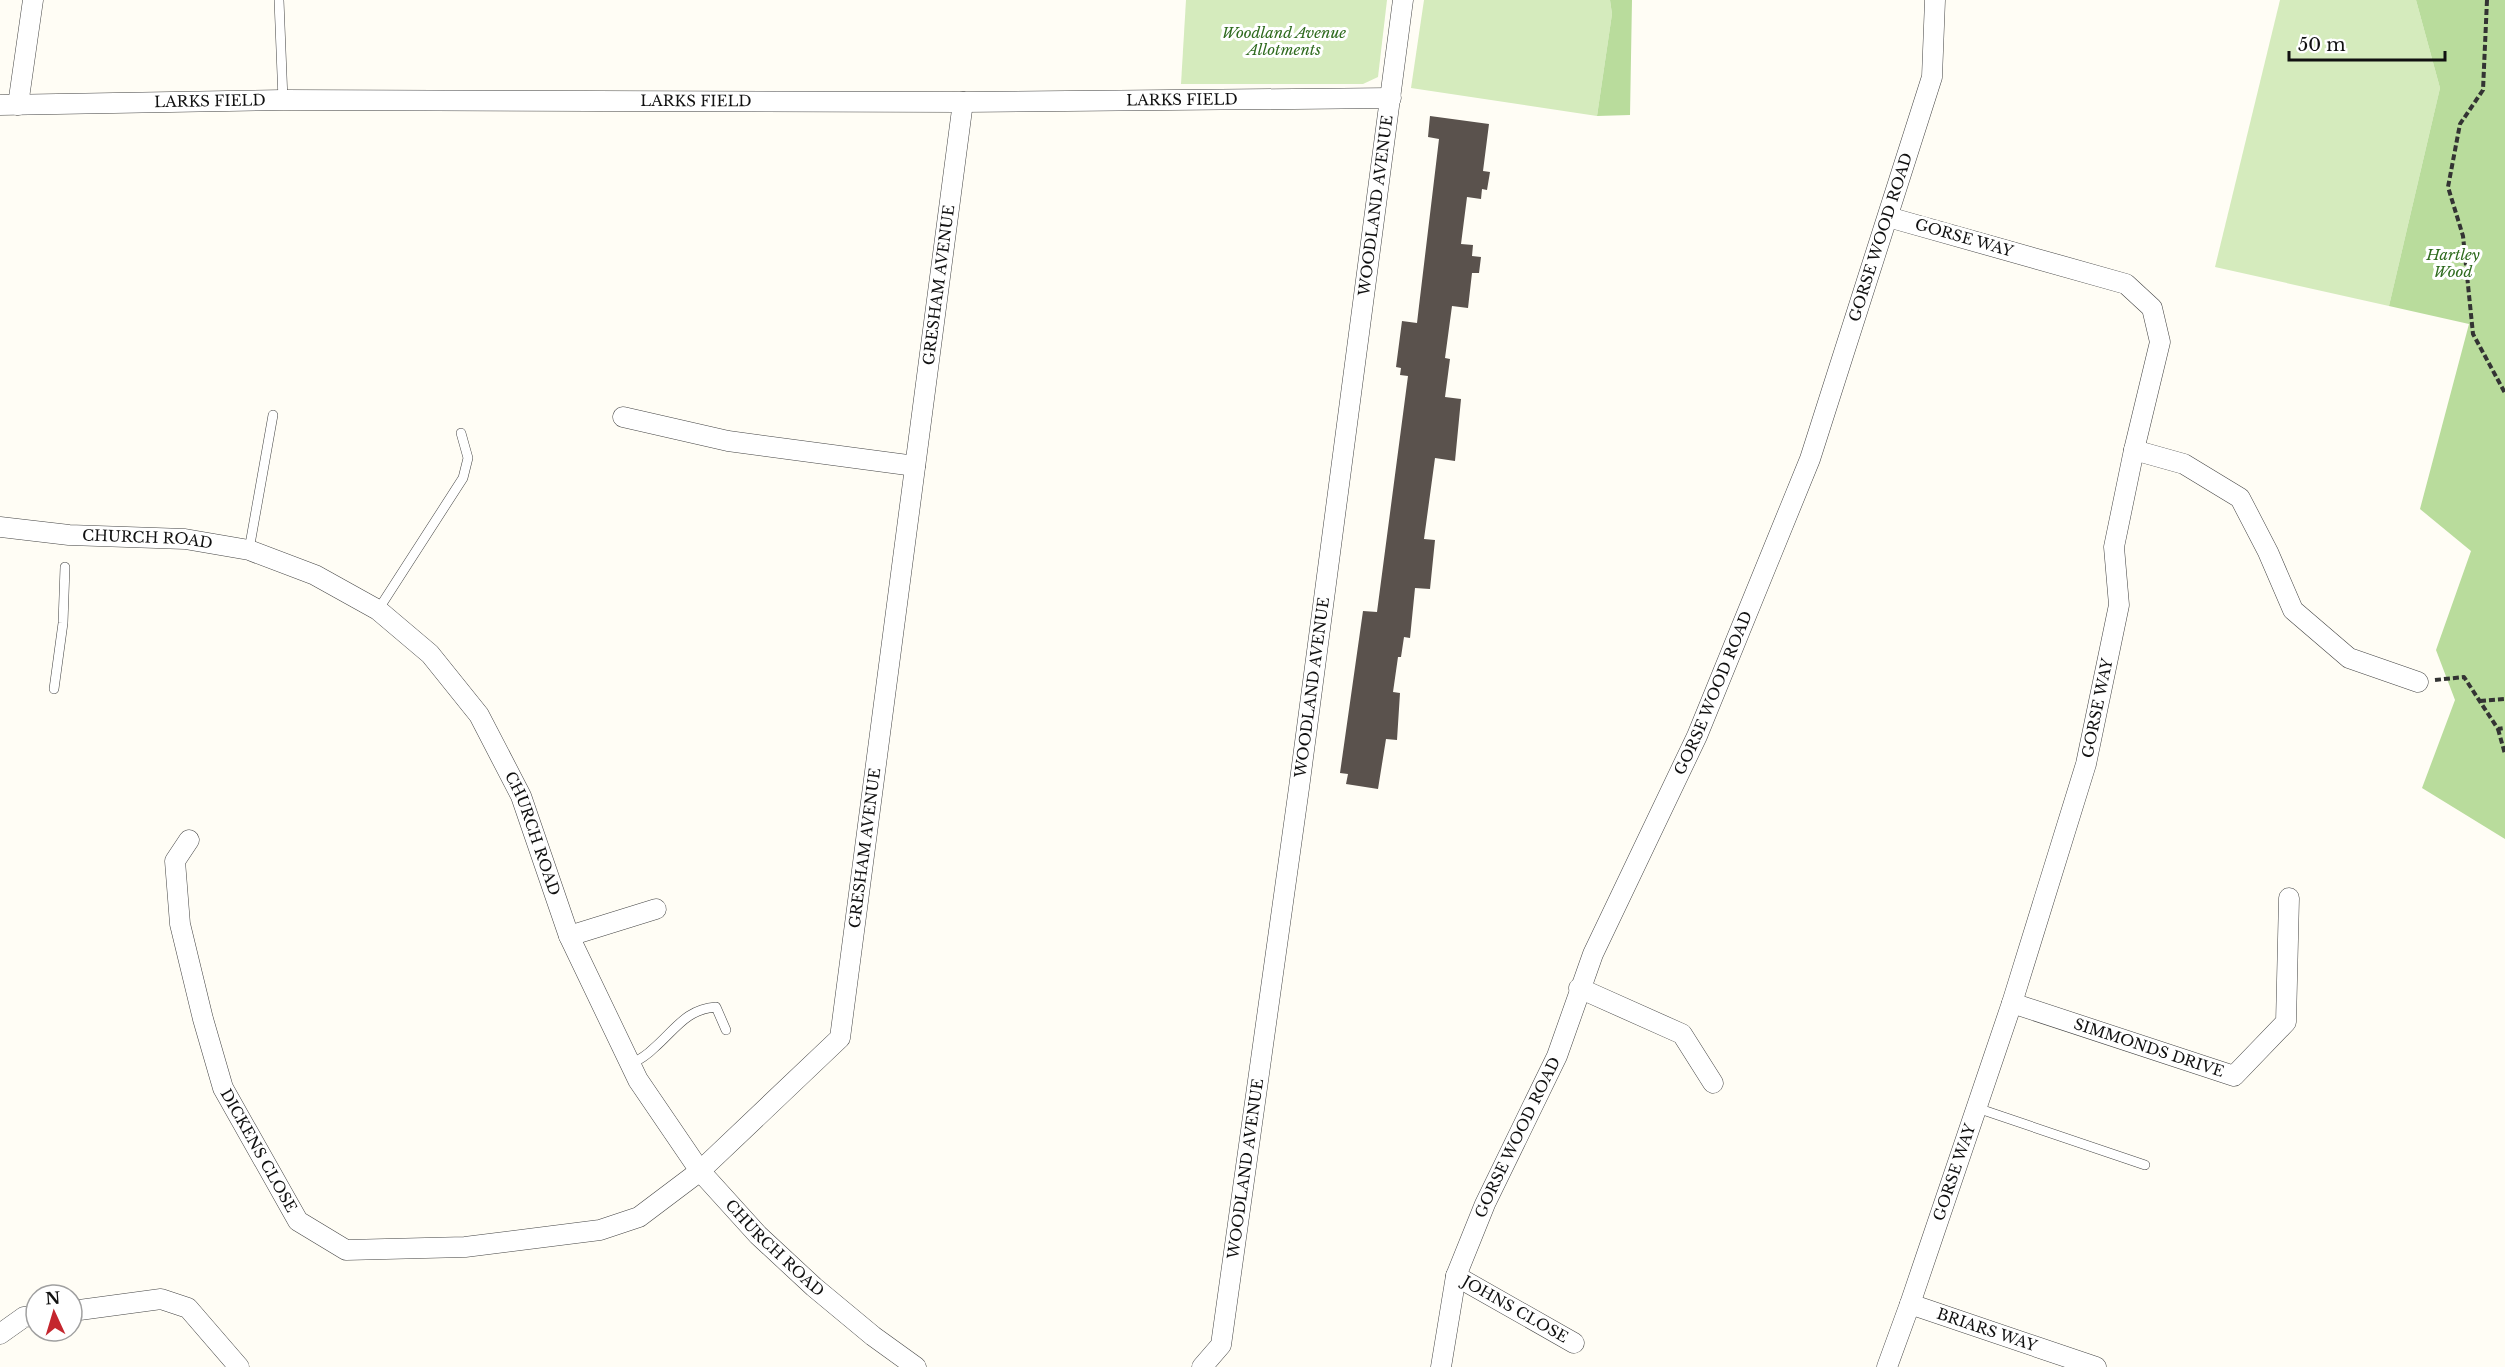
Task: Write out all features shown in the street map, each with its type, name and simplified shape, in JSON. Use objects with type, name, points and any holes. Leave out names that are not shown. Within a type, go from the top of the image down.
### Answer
[{"type":"street","points":[[9,105],[33,0]]},
{"type":"street","name":"WOODLAND AVENUE","points":[[1202,1367],[1221,1345],[1403,0]]},
{"type":"street","name":"GORSE WOOD ROAD","points":[[1441,1367],[1456,1276],[1485,1204],[1557,1056],[1579,988],[1593,954],[1697,736],[1810,459],[1932,77],[1935,0]]},
{"type":"street","name":"LARKS FIELD","points":[[9,105],[283,100],[963,102],[1391,98]]},
{"type":"street","name":"GRESHAM AVENUE","points":[[700,1171],[840,1038],[963,102]]},
{"type":"street","name":"GORSE WAY","points":[[1887,1367],[2012,1003],[2086,764],[2119,605],[2114,547],[2160,342],[2152,308],[2126,284],[1888,217]]},
{"type":"street","points":[[623,417],[728,441],[915,466]]},
{"type":"street","points":[[2134,450],[2184,464],[2240,498],[2268,552],[2293,610],[2349,658],[2418,682]]},
{"type":"street","name":"CHURCH ROAD","points":[[0,527],[69,535],[185,539],[249,550],[315,575],[378,610],[430,654],[479,716],[521,796],[569,936],[638,1080],[700,1171],[758,1235],[814,1287],[873,1336],[916,1367]]},
{"type":"street","name":"DICKENS CLOSE","points":[[189,840],[175,861],[180,924],[223,1088],[298,1221],[346,1250],[465,1247],[600,1230],[639,1217],[700,1171]]},
{"type":"street","name":"SIMMONDS DRIVE","points":[[2012,1003],[2234,1076],[2286,1022],[2289,898]]},
{"type":"street","points":[[569,936],[656,909]]},
{"type":"street","points":[[1579,988],[1682,1034],[1713,1083]]},
{"type":"street","name":"JOHNS CLOSE","points":[[1456,1276],[1574,1343]]},
{"type":"street","points":[[84,1309],[161,1299],[188,1308],[239,1367]]},
{"type":"street","name":"BRIARS WAY","points":[[1910,1304],[2096,1367]]},
{"type":"street","points":[[0,1334],[24,1317]]},
{"type":"lane","points":[[279,0],[283,100]]},
{"type":"lane","points":[[249,550],[273,415]]},
{"type":"lane","points":[[378,610],[463,478],[468,458],[461,433]]},
{"type":"lane","points":[[54,689],[63,623],[65,567]]},
{"type":"lane","points":[[631,1064],[655,1048],[684,1018],[696,1011],[716,1007],[726,1030]]},
{"type":"lane","points":[[1977,1108],[2145,1165]]},
{"type":"path","points":[[2487,0],[2483,90],[2460,124],[2448,187],[2463,236],[2473,334],[2505,393]]},
{"type":"path","points":[[2418,682],[2464,676],[2498,729],[2505,754]]},
{"type":"path","points":[[2480,701],[2505,699]]},
{"type":"path","points":[[2498,729],[2505,728]]},
{"type":"green space","name":"Woodland Avenue Allotments","points":[[1186,0],[1387,0],[1378,77],[1363,84],[1181,84]]},
{"type":"green space","points":[[1424,0],[1610,0],[1612,14],[1597,116],[1411,88]]},
{"type":"green space","points":[[1610,0],[1632,0],[1630,115],[1597,116],[1612,14]]},
{"type":"green space","points":[[2280,0],[2416,0],[2440,88],[2389,306],[2215,267]]},
{"type":"green space","name":"Hartley Wood","points":[[2416,0],[2505,0],[2505,839],[2422,788],[2455,700],[2436,650],[2471,551],[2420,509],[2469,324],[2389,306],[2440,88]]},
{"type":"building","points":[[1430,116],[1489,124],[1483,171],[1490,172],[1487,190],[1482,189],[1481,199],[1467,197],[1461,244],[1473,245],[1472,256],[1481,257],[1479,273],[1472,273],[1468,308],[1452,306],[1445,358],[1450,359],[1445,397],[1461,399],[1455,461],[1435,458],[1424,539],[1435,540],[1430,589],[1415,588],[1410,638],[1404,637],[1401,657],[1398,657],[1393,692],[1400,693],[1397,740],[1386,739],[1378,789],[1346,784],[1348,774],[1340,773],[1363,611],[1377,612],[1408,376],[1400,375],[1401,368],[1396,367],[1402,321],[1417,323],[1439,139],[1428,137]]}]
